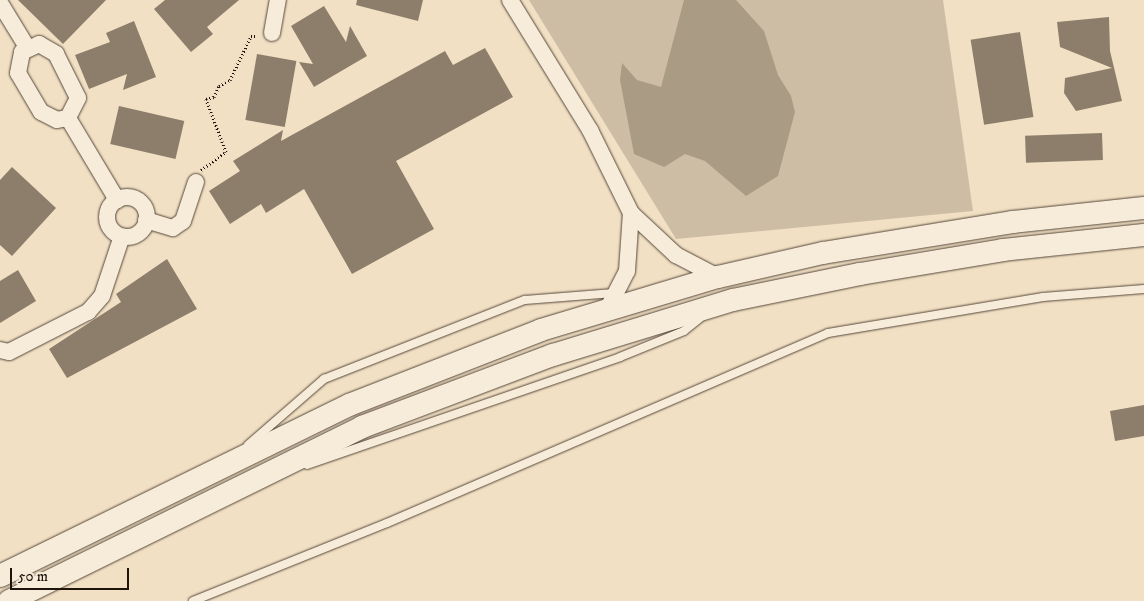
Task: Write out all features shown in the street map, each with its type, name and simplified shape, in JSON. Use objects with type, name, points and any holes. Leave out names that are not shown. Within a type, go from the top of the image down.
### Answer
[{"type":"main road","points":[[0,576],[349,406],[612,301],[661,293],[718,277],[862,246],[1144,208]]},
{"type":"main road","points":[[9,601],[362,427],[454,389],[714,306],[1003,250],[1144,236]]},
{"type":"street","points":[[272,33],[278,0]]},
{"type":"street","points":[[510,0],[590,130],[631,213],[676,255],[718,277]]},
{"type":"street","points":[[0,3],[27,47]]},
{"type":"street","points":[[27,47],[47,46],[56,54],[78,98],[68,118]]},
{"type":"street","points":[[27,47],[17,62],[18,72],[41,112],[57,120],[68,118]]},
{"type":"street","points":[[68,118],[117,200]]},
{"type":"street","points":[[146,220],[173,228],[183,221],[196,182]]},
{"type":"street","points":[[117,200],[139,201],[146,220]]},
{"type":"street","points":[[117,200],[108,219],[122,236]]},
{"type":"street","points":[[612,301],[627,271],[631,213]]},
{"type":"street","points":[[122,236],[137,234],[146,220]]},
{"type":"street","points":[[0,350],[9,352],[88,312],[109,280],[122,236]]},
{"type":"lane","points":[[193,601],[388,523],[828,333],[1043,297],[1144,289]]},
{"type":"lane","points":[[228,464],[324,379],[525,300],[612,301]]},
{"type":"path","points":[[196,182],[202,165],[226,152],[206,99],[230,80],[251,36],[272,33]]},
{"type":"shaded area","points":[[529,0],[943,0],[973,211],[676,239]]},
{"type":"shaded area","points":[[684,0],[736,0],[764,31],[778,75],[791,96],[795,112],[778,176],[746,196],[705,161],[685,154],[664,167],[634,154],[620,80],[622,63],[637,80],[661,87]]},
{"type":"building","points":[[18,0],[106,0],[63,44]]},
{"type":"building","points":[[165,0],[239,0],[207,27],[213,34],[191,52],[154,9]]},
{"type":"building","points":[[357,0],[423,0],[418,21],[356,5]]},
{"type":"building","points":[[324,6],[346,42],[350,26],[367,56],[314,87],[299,62],[313,64],[291,26]]},
{"type":"building","points":[[1109,17],[1110,51],[1122,101],[1076,111],[1064,93],[1065,78],[1112,68],[1060,47],[1057,22]]},
{"type":"building","points":[[134,21],[156,77],[123,90],[127,74],[89,89],[75,55],[110,42],[106,33]]},
{"type":"building","points":[[1020,32],[1033,117],[984,125],[971,40]]},
{"type":"building","points":[[485,48],[513,97],[396,161],[434,229],[352,274],[304,189],[266,213],[261,204],[230,224],[209,191],[240,171],[233,161],[283,130],[281,141],[445,51],[453,65]]},
{"type":"building","points":[[257,54],[296,61],[285,127],[245,120]]},
{"type":"building","points":[[119,106],[184,121],[176,159],[110,144]]},
{"type":"building","points":[[1102,133],[1103,160],[1026,163],[1025,136]]},
{"type":"building","points":[[12,167],[56,208],[12,256],[0,245],[0,180]]},
{"type":"building","points":[[167,259],[197,309],[67,378],[49,349],[121,302],[116,294]]},
{"type":"building","points":[[18,270],[36,301],[0,323],[0,281]]},
{"type":"building","points":[[1144,405],[1144,436],[1115,441],[1110,411]]}]
